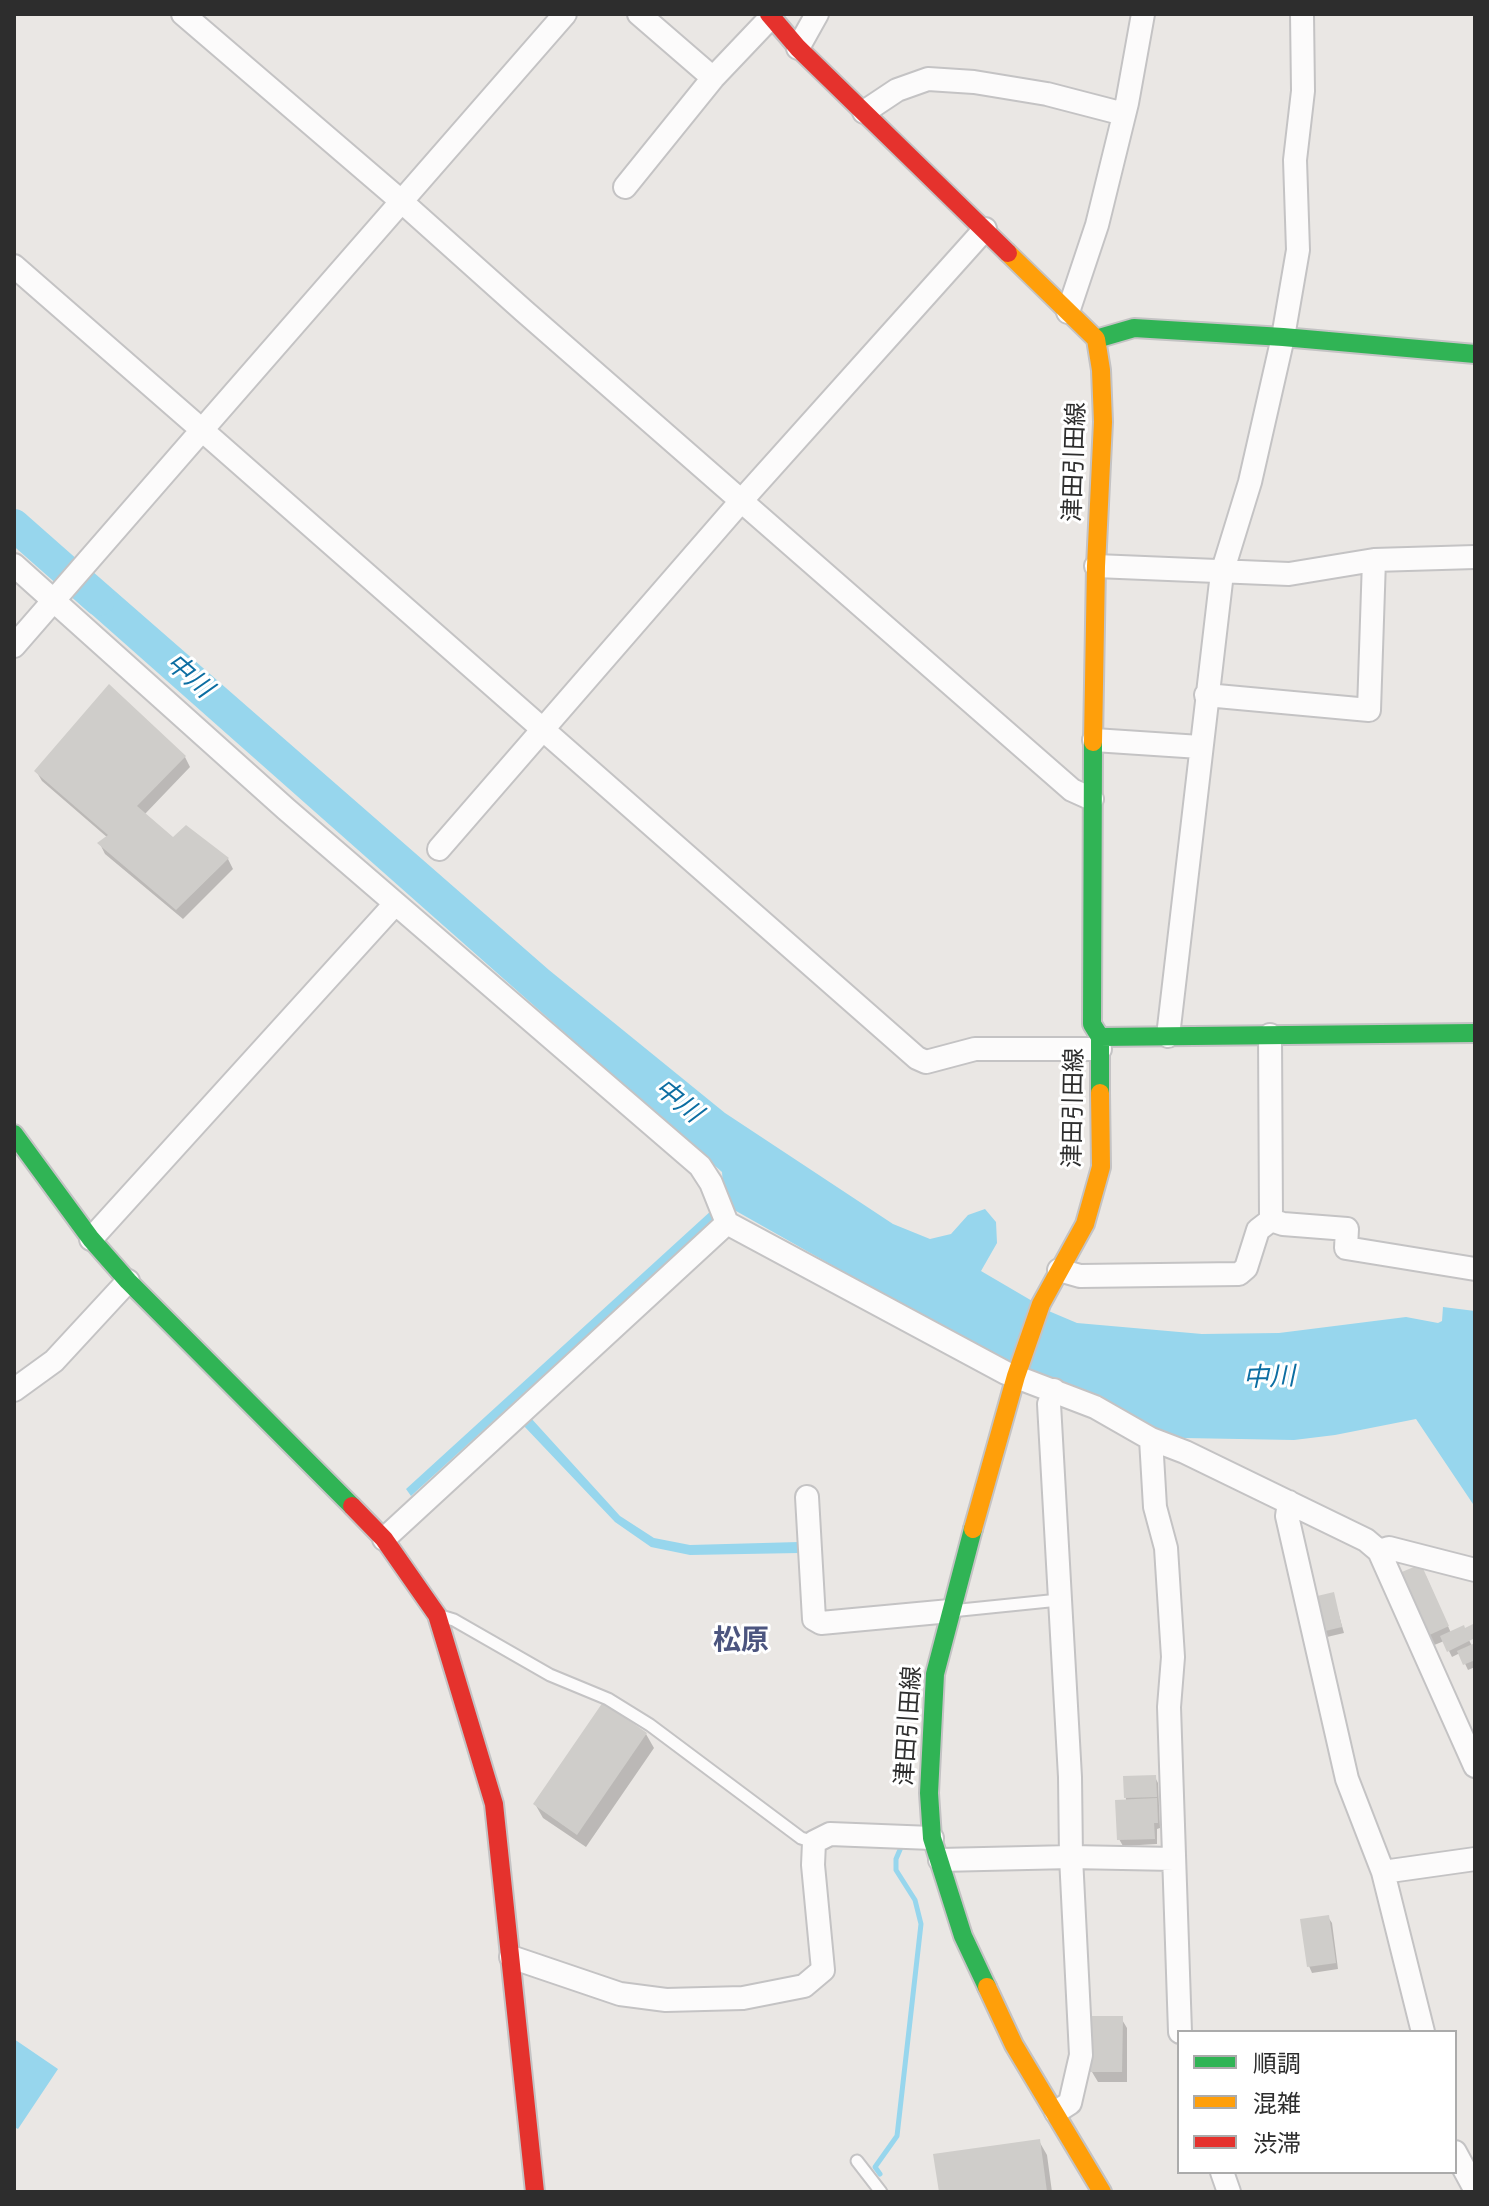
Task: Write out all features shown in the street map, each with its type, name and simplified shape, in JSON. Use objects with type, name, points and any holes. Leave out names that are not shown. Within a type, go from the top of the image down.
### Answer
[{"type":"main road","points":[[770,16],[798,48],[1096,339],[1134,328],[1475,354]]},
{"type":"main road","name":"津田引田線","points":[[1096,339],[1103,422],[1096,566],[1092,1024],[1100,1043],[1101,1167],[1085,1224],[1041,1304],[1017,1373],[950,1611],[935,1674],[929,1793],[932,1838],[963,1936],[1014,2045],[1102,2192]]},
{"type":"main road","points":[[1100,1043],[1168,1036],[1475,1033]]},
{"type":"main road","points":[[14,1134],[91,1239],[128,1281],[384,1539],[437,1615],[494,1804],[535,2192]]},
{"type":"street","points":[[183,14],[401,201],[1072,790],[1092,799]]},
{"type":"street","points":[[14,646],[565,14]]},
{"type":"street","points":[[639,14],[713,78]]},
{"type":"street","points":[[798,48],[817,14]]},
{"type":"street","points":[[1068,312],[1097,225],[1124,114],[1143,14]]},
{"type":"street","points":[[1168,1036],[1222,573],[1250,482],[1283,337],[1298,250],[1295,160],[1303,91],[1302,14]]},
{"type":"street","points":[[625,187],[713,78],[770,16]]},
{"type":"street","points":[[864,112],[897,90],[928,79],[974,82],[1047,94],[1124,114]]},
{"type":"street","points":[[439,849],[742,500],[985,229]]},
{"type":"street","points":[[14,266],[917,1058],[926,1062],[975,1049],[1100,1043]]},
{"type":"street","points":[[1096,566],[1289,574],[1374,560],[1475,557]]},
{"type":"street","points":[[1206,695],[1369,710],[1374,560]]},
{"type":"street","points":[[14,565],[56,597],[395,904],[700,1166],[711,1183],[727,1223],[1017,1373],[1095,1407],[1151,1439],[1185,1452],[1366,1540],[1379,1551],[1475,1766]]},
{"type":"street","points":[[1094,740],[1200,747]]},
{"type":"street","points":[[91,1239],[395,904]]},
{"type":"street","points":[[1270,1035],[1271,1220]]},
{"type":"street","points":[[1271,1220],[1283,1224],[1347,1229],[1346,1248],[1475,1269]]},
{"type":"street","points":[[1059,1270],[1080,1276],[1239,1274],[1246,1268],[1258,1230],[1271,1220]]},
{"type":"street","points":[[384,1539],[727,1223]]},
{"type":"street","points":[[14,1390],[54,1361],[128,1281]]},
{"type":"street","points":[[1054,1390],[1049,1404],[1070,1777],[1081,2055],[1070,2103],[1056,2112]]},
{"type":"street","points":[[1151,1439],[1155,1507],[1166,1548],[1173,1657],[1169,1707],[1180,2030]]},
{"type":"street","points":[[807,1497],[814,1619],[821,1623],[950,1611]]},
{"type":"street","points":[[1289,1502],[1287,1516],[1347,1779],[1383,1872],[1422,2030]]},
{"type":"street","points":[[1379,1551],[1389,1548],[1475,1570]]},
{"type":"street","points":[[511,1957],[620,1994],[666,2000],[743,1998],[804,1986],[823,1970],[813,1865],[814,1842],[830,1834],[932,1838]]},
{"type":"street","points":[[940,1860],[1071,1857],[1174,1859]]},
{"type":"street","points":[[1383,1872],[1475,1859]]},
{"type":"street","points":[[1457,2156],[1475,2189]]},
{"type":"lane","points":[[950,1611],[1059,1600]]},
{"type":"lane","points":[[437,1615],[454,1620],[550,1675],[608,1699],[650,1725],[801,1838],[814,1842]]},
{"type":"lane","points":[[857,2161],[881,2192]]},
{"type":"water","points":[[92,571],[549,970],[725,1113],[893,1224],[930,1239],[951,1234],[968,1215],[985,1209],[996,1222],[997,1243],[981,1271],[1051,1312],[1077,1323],[1202,1334],[1279,1333],[1406,1317],[1438,1323],[1442,1321],[1443,1307],[1475,1311],[1475,1507],[1416,1419],[1294,1440],[1184,1438],[1147,1429],[1049,1377],[1003,1362],[729,1207],[411,1496],[406,1489],[724,1199],[722,1172],[71,596]]},
{"type":"water","points":[[530,1417],[620,1516],[654,1538],[690,1545],[799,1542],[799,1553],[690,1555],[651,1547],[615,1522],[523,1425]]},
{"type":"water","points":[[14,2039],[58,2069],[18,2129],[14,2127]]},
{"type":"building","points":[[109,684],[186,756],[137,806],[173,837],[186,825],[229,858],[176,910],[97,843],[108,835],[34,771]]},
{"type":"building","points":[[1421,1564],[1449,1626],[1425,1637],[1397,1574]]},
{"type":"building","points":[[1334,1592],[1342,1627],[1321,1632],[1313,1597]]},
{"type":"building","points":[[1475,1623],[1475,1638],[1447,1652],[1440,1636]]},
{"type":"building","points":[[1475,1643],[1475,1660],[1463,1665],[1457,1651]]},
{"type":"building","points":[[603,1702],[647,1733],[577,1835],[533,1804]]},
{"type":"building","points":[[1156,1775],[1157,1797],[1124,1798],[1123,1776]]},
{"type":"building","points":[[1157,1798],[1155,1839],[1117,1840],[1115,1800]]},
{"type":"building","points":[[1329,1915],[1336,1963],[1307,1967],[1300,1919]]},
{"type":"building","points":[[1091,2016],[1123,2016],[1122,2072],[1090,2072]]},
{"type":"building","points":[[1040,2139],[1047,2192],[939,2192],[933,2154]]},
{"type":"waterway","name":"中川","points":[[14,525],[99,600]]},
{"type":"waterway","points":[[880,2174],[875,2167],[897,2136],[921,1924],[915,1900],[896,1870],[896,1859],[902,1845]]},
{"type":"traffic: fast","points":[[1096,339],[1134,328],[1475,354]]},
{"type":"traffic: fast","points":[[1093,742],[1092,1024],[1100,1037],[1100,1093]]},
{"type":"traffic: fast","points":[[1100,1037],[1475,1033]]},
{"type":"traffic: fast","points":[[14,1134],[91,1239],[128,1281],[352,1506]]},
{"type":"traffic: fast","points":[[973,1529],[935,1674],[929,1793],[932,1838],[963,1936],[987,1987]]},
{"type":"traffic: slow","points":[[1008,253],[1096,339]]},
{"type":"traffic: slow","points":[[1093,742],[1096,566],[1103,422],[1096,339]]},
{"type":"traffic: slow","points":[[973,1529],[1016,1376],[1041,1304],[1085,1224],[1101,1167],[1100,1093]]},
{"type":"traffic: slow","points":[[987,1987],[1014,2045],[1102,2192]]},
{"type":"traffic: jam","points":[[769,14],[798,48],[1008,253]]},
{"type":"traffic: jam","points":[[352,1506],[384,1539],[437,1615],[494,1804],[535,2192]]},
{"type":"district","name":"松原","points":[[741,1642]]}]
